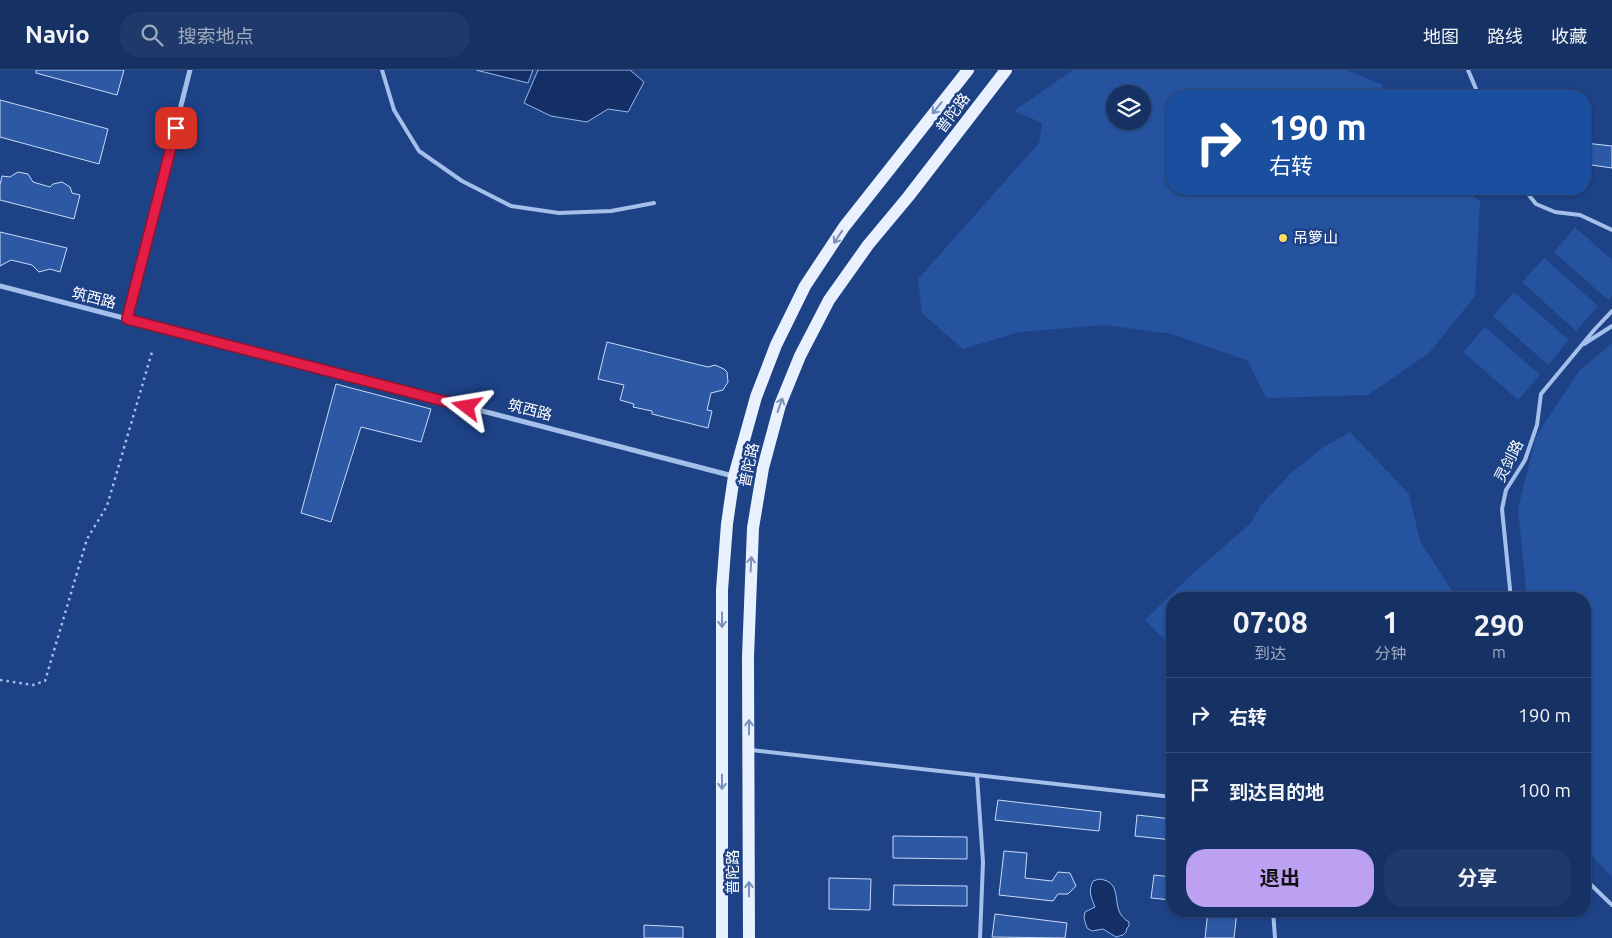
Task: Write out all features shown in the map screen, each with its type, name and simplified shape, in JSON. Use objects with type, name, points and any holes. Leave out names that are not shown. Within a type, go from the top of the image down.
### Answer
[{"type":"main road","name":"普陀路","points":[[722,938],[722,590],[727,524],[734,476],[756,397],[776,345],[805,286],[844,228],[968,70]]},
{"type":"main road","name":"普陀路","points":[[749,938],[749,629],[753,528],[763,468],[780,405],[800,356],[829,300],[868,245],[908,197],[1006,70]]},
{"type":"street","points":[[127,319],[190,70]]},
{"type":"street","name":"筑西路","points":[[0,286],[734,476]]},
{"type":"lane","points":[[381,70],[394,110],[419,151],[462,181],[511,206],[559,213],[611,210],[654,203]]},
{"type":"lane","points":[[1468,70],[1476,90]]},
{"type":"lane","points":[[1529,195],[1536,204],[1555,212],[1580,215],[1612,230]]},
{"type":"lane","name":"灵剑路","points":[[1510,592],[1502,509],[1506,490],[1525,460],[1537,425],[1541,394],[1612,311]]},
{"type":"lane","points":[[1580,347],[1612,326]]},
{"type":"lane","points":[[749,750],[1166,796]]},
{"type":"lane","points":[[977,776],[984,862],[980,938]]},
{"type":"lane","points":[[1591,885],[1612,905]]},
{"type":"lane","points":[[1273,917],[1275,938]]},
{"type":"path","points":[[0,680],[33,685],[45,681],[87,539],[107,506],[152,352]]},
{"type":"shaded area","points":[[476,70],[533,70],[528,83]]},
{"type":"shaded area","points":[[538,70],[630,70],[644,82],[628,112],[608,109],[587,122],[551,116],[524,103]]},
{"type":"shaded area","points":[[1073,70],[1347,70],[1383,85],[1382,90],[1166,90],[1166,195],[1472,195],[1480,201],[1475,296],[1429,353],[1368,395],[1266,398],[1248,361],[1172,334],[1105,325],[1019,332],[963,349],[922,313],[918,279],[1039,143],[1042,123],[1014,111]]},
{"type":"shaded area","points":[[1575,227],[1612,260],[1612,296],[1608,300],[1554,252]]},
{"type":"shaded area","points":[[1544,258],[1598,306],[1576,331],[1522,282]]},
{"type":"shaded area","points":[[1514,292],[1569,340],[1548,365],[1493,316]]},
{"type":"shaded area","points":[[1485,327],[1540,375],[1518,400],[1463,352]]},
{"type":"shaded area","points":[[1612,343],[1612,877],[1591,855],[1591,592],[1526,592],[1518,509],[1536,436],[1579,371]]},
{"type":"shaded area","points":[[1350,432],[1409,494],[1420,541],[1453,592],[1174,592],[1251,523],[1261,505],[1290,474],[1325,446]]},
{"type":"shaded area","points":[[1166,599],[1166,641],[1145,620]]},
{"type":"shaded area","points":[[1099,879],[1107,881],[1112,885],[1119,911],[1129,922],[1129,926],[1123,935],[1116,937],[1103,929],[1092,931],[1087,928],[1084,918],[1085,912],[1095,907],[1090,891],[1093,881]]},
{"type":"building","points":[[36,70],[124,70],[117,95],[36,73]]},
{"type":"building","points":[[0,100],[108,129],[99,164],[0,137]]},
{"type":"building","points":[[1591,144],[1612,146],[1612,168],[1591,165]]},
{"type":"building","points":[[18,172],[28,174],[33,182],[50,187],[53,184],[62,182],[70,187],[72,193],[80,195],[74,219],[0,200],[2,176],[10,177]]},
{"type":"building","points":[[0,232],[67,248],[60,272],[50,269],[39,272],[32,265],[11,260],[0,266]]},
{"type":"building","points":[[607,342],[708,367],[715,365],[724,369],[727,372],[728,382],[723,390],[711,393],[707,410],[712,411],[708,428],[652,414],[652,411],[633,407],[634,404],[620,400],[624,385],[598,379]]},
{"type":"building","points":[[336,384],[431,409],[421,442],[361,427],[331,522],[301,513]]},
{"type":"building","points":[[998,800],[1101,812],[1099,831],[995,820]]},
{"type":"building","points":[[1137,815],[1166,818],[1166,839],[1135,836]]},
{"type":"building","points":[[893,836],[967,837],[967,859],[893,858]]},
{"type":"building","points":[[1004,851],[1027,853],[1025,878],[1052,881],[1058,872],[1070,873],[1076,886],[1068,894],[1058,894],[1053,901],[999,895]]},
{"type":"building","points":[[1154,875],[1166,876],[1166,899],[1151,898]]},
{"type":"building","points":[[829,878],[871,879],[870,910],[829,909]]},
{"type":"building","points":[[894,885],[967,886],[967,906],[893,905]]},
{"type":"building","points":[[995,914],[1067,923],[1065,938],[992,937]]},
{"type":"building","points":[[1207,917],[1236,917],[1234,938],[1205,938]]},
{"type":"building","points":[[644,925],[683,927],[683,938],[644,938]]},
{"type":"place","name":"吊箩山","points":[[1283,238]]},
{"type":"route","points":[[176,128],[127,319],[467,407]]}]
